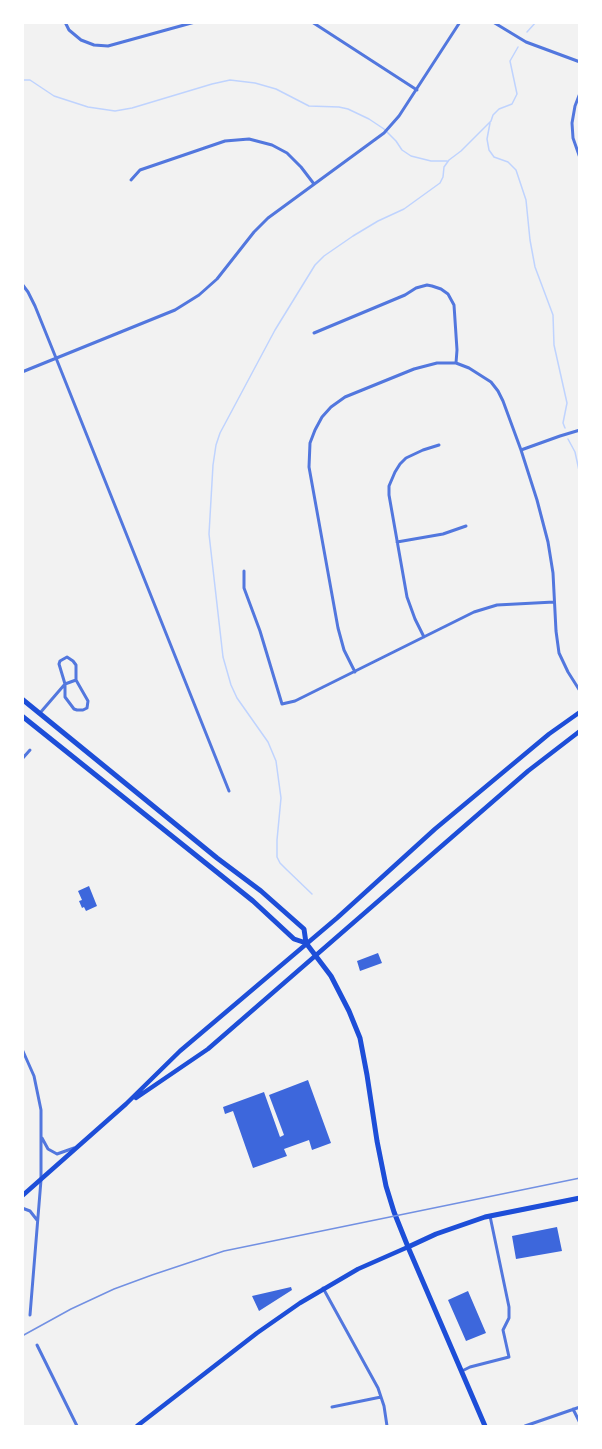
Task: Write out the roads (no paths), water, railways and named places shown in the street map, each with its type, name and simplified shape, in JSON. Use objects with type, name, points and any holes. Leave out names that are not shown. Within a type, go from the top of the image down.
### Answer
[{"type":"main road","points":[[22,699],[267,896],[304,929],[306,943],[331,976],[360,1038],[386,1186],[408,1247],[485,1426]]},
{"type":"main road","points":[[22,1196],[126,1104],[172,1059],[337,918],[450,817],[549,734],[579,712]]},
{"type":"main road","points":[[22,716],[253,901],[294,939],[306,943]]},
{"type":"main road","points":[[126,1104],[208,1049],[528,771],[579,731]]},
{"type":"main road","points":[[136,1426],[287,1311],[323,1288],[389,1254],[436,1234],[490,1216],[579,1198]]},
{"type":"street","points":[[65,22],[69,30],[81,40],[94,45],[108,46],[193,23]]},
{"type":"street","points":[[312,22],[417,90]]},
{"type":"street","points":[[22,372],[175,310],[190,301],[217,279],[261,224],[384,133],[417,90],[460,22]]},
{"type":"street","points":[[494,22],[526,42],[579,62]]},
{"type":"street","points":[[579,93],[573,115],[572,131],[579,158]]},
{"type":"street","points":[[131,180],[140,170],[225,141],[249,139],[272,145],[287,153],[302,167],[314,184]]},
{"type":"street","points":[[22,284],[35,306],[229,790]]},
{"type":"street","points":[[314,333],[427,285],[448,294],[454,305],[456,363]]},
{"type":"street","points":[[355,672],[344,650],[338,628],[309,467],[310,443],[322,417],[345,397],[414,369],[437,363],[456,363],[479,373],[490,382],[503,401],[521,450],[548,542],[553,573],[559,653],[579,691]]},
{"type":"street","points":[[521,450],[579,430]]},
{"type":"street","points":[[424,638],[407,597],[389,486],[400,464],[406,458],[439,446]]},
{"type":"street","points":[[397,543],[443,534],[466,525]]},
{"type":"street","points":[[244,571],[244,588],[260,631],[282,704],[295,701],[484,608],[497,605],[554,602]]},
{"type":"street","points":[[67,657],[76,665],[76,680],[88,701],[87,708],[74,709],[65,697],[65,684],[59,668],[60,661],[67,657]]},
{"type":"street","points":[[40,713],[65,684],[76,680]]},
{"type":"street","points":[[22,759],[30,750]]},
{"type":"street","points":[[22,1049],[34,1076],[40,1101],[40,1180],[30,1315]]},
{"type":"street","points":[[41,1136],[46,1147],[57,1154],[81,1144]]},
{"type":"street","points":[[22,1208],[30,1211],[37,1221]]},
{"type":"street","points":[[461,1372],[470,1367],[509,1357],[503,1330],[509,1318],[508,1307],[490,1216]]},
{"type":"street","points":[[323,1288],[378,1388],[387,1426]]},
{"type":"street","points":[[37,1345],[77,1426]]},
{"type":"street","points":[[332,1407],[381,1397]]},
{"type":"street","points":[[526,1426],[579,1407]]},
{"type":"street","points":[[573,1409],[579,1423]]},
{"type":"waterway","points":[[527,32],[536,22]]},
{"type":"waterway","points":[[312,894],[280,863],[277,857],[281,798],[276,761],[268,742],[237,698],[223,657],[209,534],[216,445],[220,433],[275,330],[315,265],[353,236],[404,209],[440,183],[444,167],[449,160],[491,121],[499,109],[512,104],[517,94],[510,61],[518,47]]},
{"type":"waterway","points":[[22,80],[30,80],[54,96],[88,107],[115,111],[230,80],[255,83],[276,89],[309,106],[348,109],[384,129],[402,150],[411,156],[431,161],[447,161]]},
{"type":"waterway","points":[[490,123],[487,139],[489,150],[494,157],[508,162],[516,170],[526,200],[535,267],[553,315],[554,345],[567,403],[563,423],[565,428]]},
{"type":"waterway","points":[[568,439],[575,452],[580,475]]},
{"type":"railway","points":[[22,1336],[114,1289],[224,1251],[580,1178]]}]
